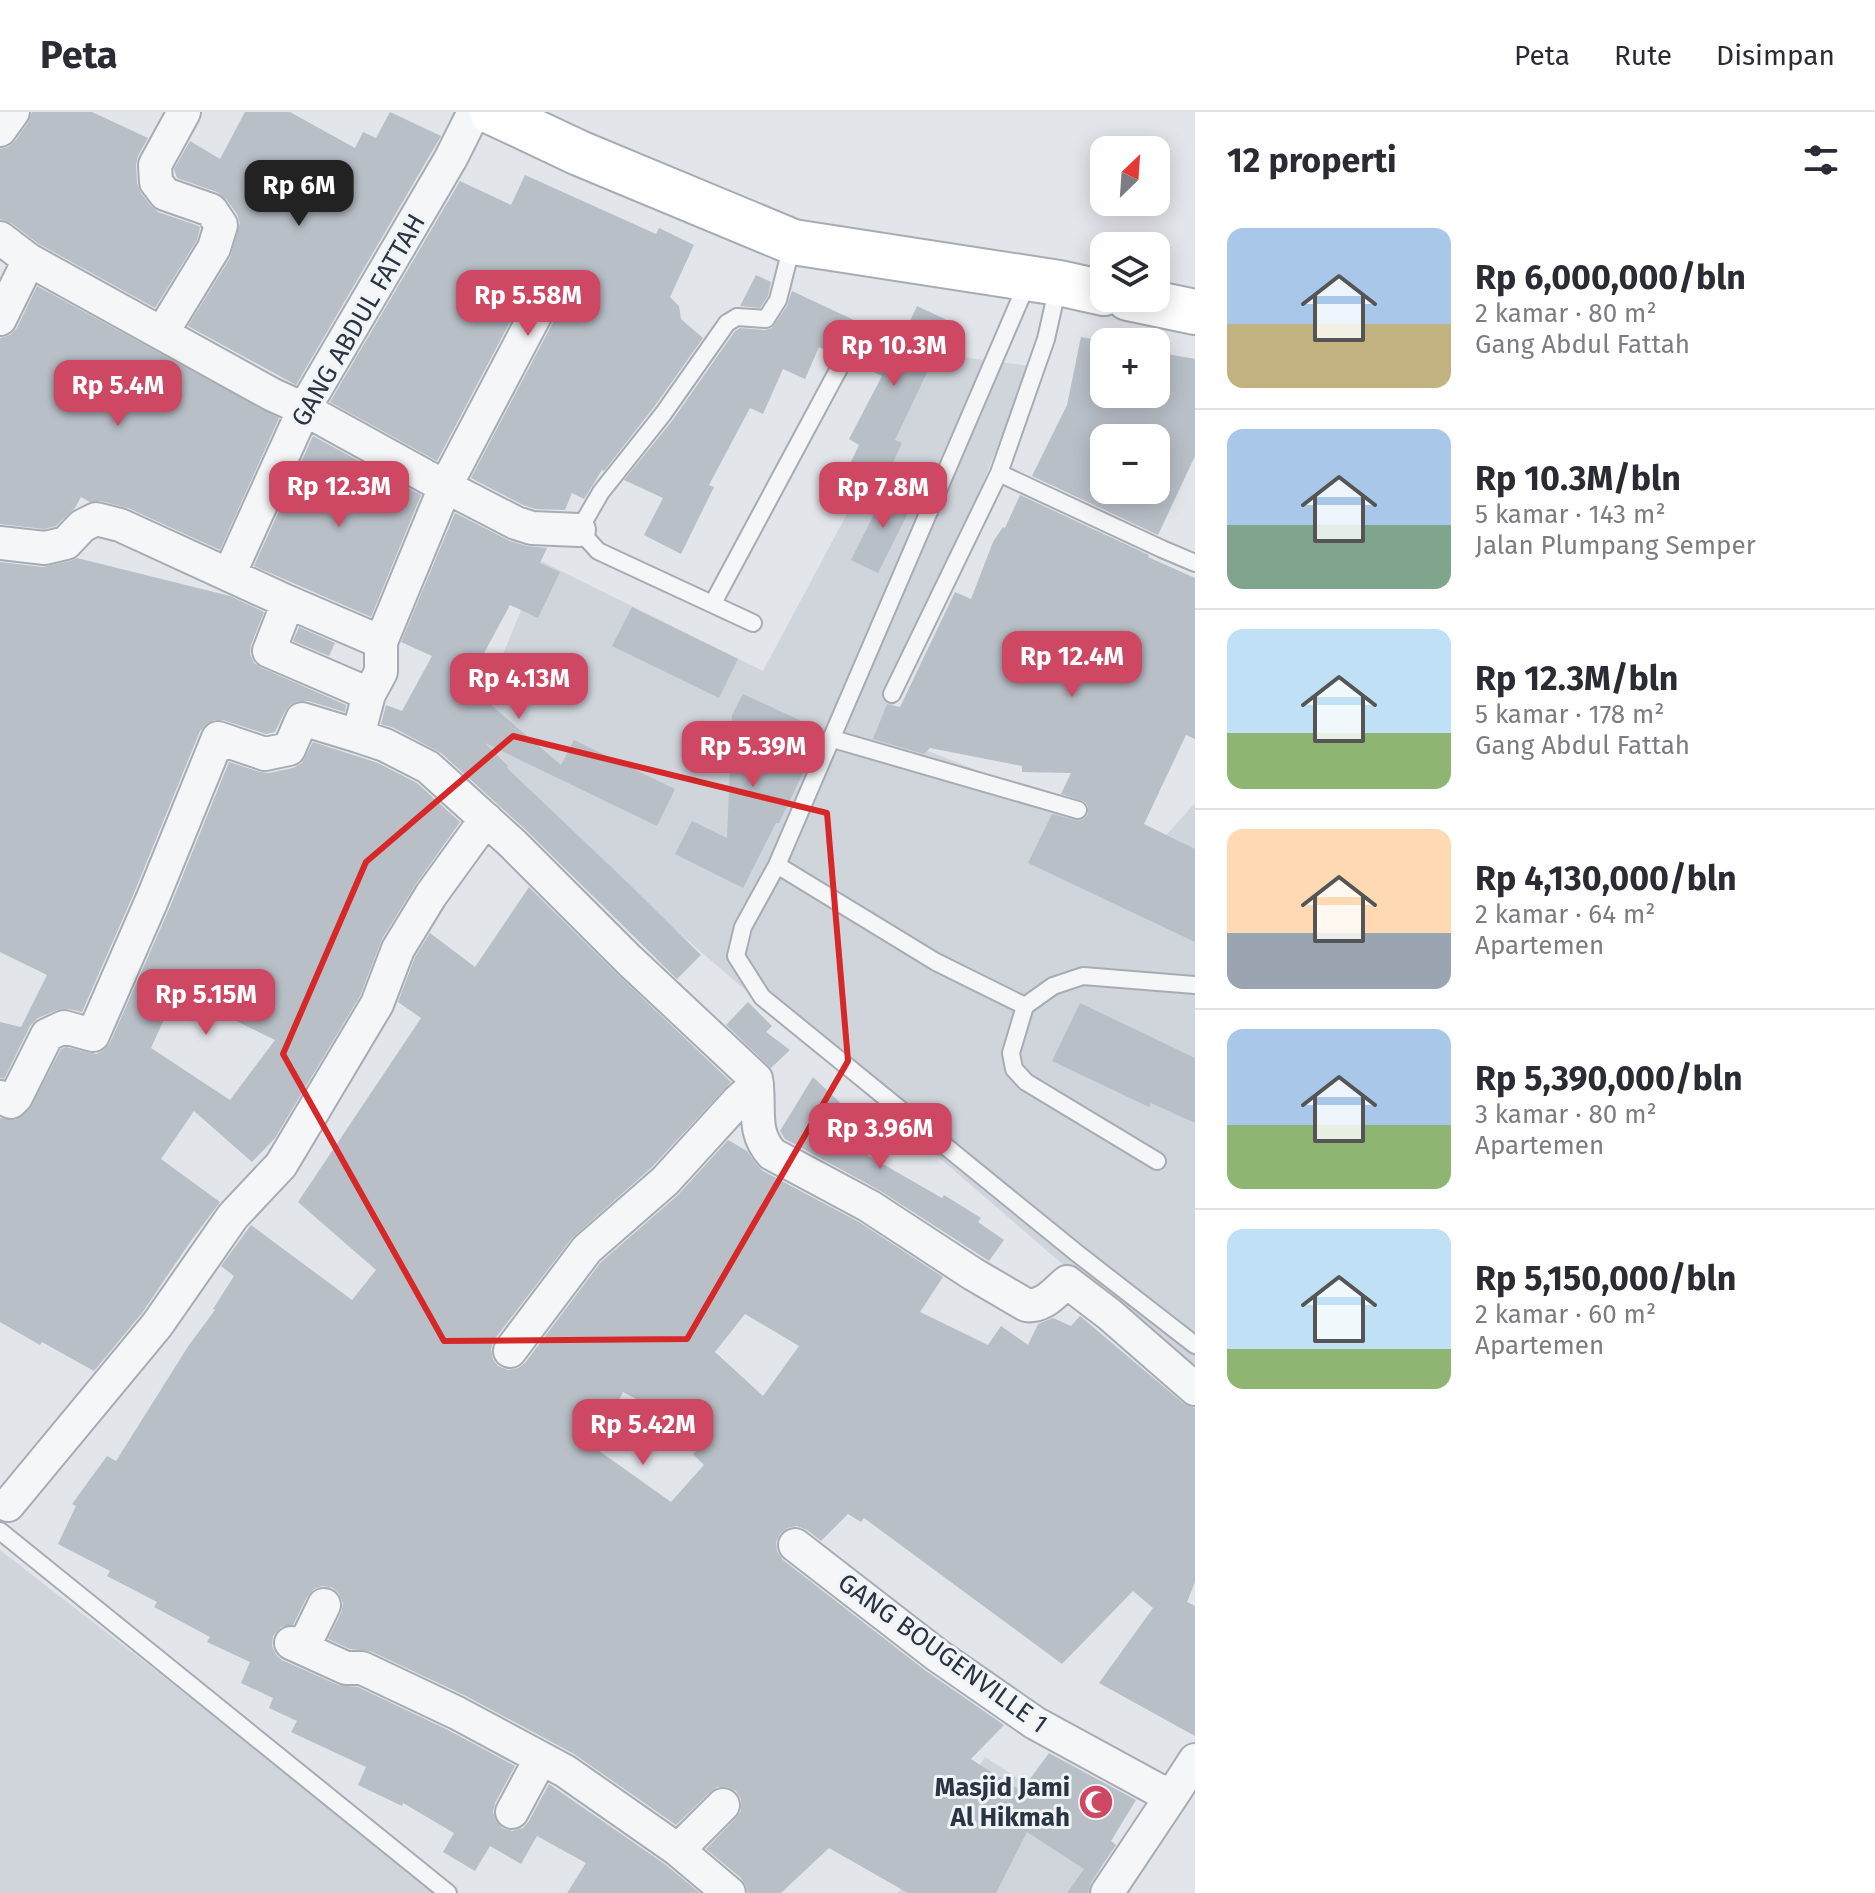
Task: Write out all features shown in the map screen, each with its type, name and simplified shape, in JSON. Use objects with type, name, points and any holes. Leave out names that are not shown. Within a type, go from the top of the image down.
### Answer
[{"type":"main road","points":[[492,112],[579,153],[793,242],[1090,290]]},
{"type":"main road","points":[[1170,307],[1195,312]]},
{"type":"street","points":[[0,130],[13,112]]},
{"type":"street","points":[[162,333],[214,248],[221,225],[211,210],[165,194],[156,182],[155,165],[184,112]]},
{"type":"street","name":"GANG ABDUL FATTAH","points":[[229,575],[304,409],[451,158],[474,112]]},
{"type":"street","points":[[0,238],[29,260],[445,487],[532,528],[579,530]]},
{"type":"street","points":[[0,319],[29,260]]},
{"type":"street","points":[[358,736],[369,694],[381,672],[381,642],[445,487],[540,306]]},
{"type":"street","points":[[0,543],[45,548],[66,543],[82,526],[96,519],[120,525],[381,642]]},
{"type":"street","points":[[288,602],[269,651],[369,694]]},
{"type":"street","points":[[0,1097],[11,1102],[16,1097],[47,1035],[64,1027],[93,1035],[218,738],[265,754],[289,749],[302,719],[385,745],[428,767],[486,819],[756,1079],[758,1132],[772,1154],[869,1206],[1026,1305],[1035,1306],[1043,1302],[1067,1282],[1195,1389]]},
{"type":"street","points":[[4,1518],[157,1325],[233,1216],[281,1165],[377,1004],[398,949],[431,895],[486,819]]},
{"type":"street","points":[[510,1351],[587,1249],[665,1181],[757,1084]]},
{"type":"street","name":"GANG BOUGENVILLE 1","points":[[795,1545],[937,1655],[1035,1723],[1158,1790],[1176,1791]]},
{"type":"street","points":[[324,1605],[297,1646],[346,1668],[362,1668],[457,1713],[565,1771],[678,1850],[729,1893]]},
{"type":"street","points":[[512,1812],[541,1758]]},
{"type":"street","points":[[1107,1893],[1195,1760]]},
{"type":"street","points":[[678,1850],[723,1805]]},
{"type":"lane","points":[[753,623],[598,551],[579,530],[601,492],[663,414],[727,323],[737,317],[766,319],[778,300],[793,242]]},
{"type":"lane","points":[[892,694],[999,473],[1046,339],[1044,281]]},
{"type":"lane","points":[[1044,281],[777,865],[743,927],[736,956],[762,997],[1195,1345]]},
{"type":"lane","points":[[713,603],[858,333]]},
{"type":"lane","points":[[999,473],[1195,563]]},
{"type":"lane","points":[[833,739],[1078,810]]},
{"type":"lane","points":[[777,865],[936,962],[1025,1006]]},
{"type":"lane","points":[[1157,1161],[1026,1082],[1014,1069],[1011,1053],[1025,1006],[1053,986],[1083,976],[1195,985]]},
{"type":"lane","points":[[4,1518],[448,1893]]},
{"type":"highlighted area","points":[[513,736],[827,813],[848,1061],[687,1339],[444,1341],[283,1054],[366,862]]},
{"type":"shaded area","points":[[933,353],[1030,366],[882,733],[1160,842],[1195,803],[1195,1373],[1053,1256],[465,748],[541,561],[763,671]]},
{"type":"shaded area","points":[[0,1550],[443,1893],[0,1893]]},
{"type":"shaded area","points":[[985,1757],[1111,1838],[1092,1893],[898,1893]]},
{"type":"building","points":[[32,112],[92,112],[148,138],[136,165],[141,193],[158,212],[200,228],[197,240],[155,308],[0,219],[0,149],[15,141]]},
{"type":"building","points":[[245,112],[290,112],[355,148],[363,132],[376,138],[390,112],[441,136],[296,385],[188,326],[230,258],[240,223],[226,199],[217,192],[177,178],[174,169],[190,141],[220,159]]},
{"type":"building","points":[[525,175],[656,234],[659,228],[694,245],[670,297],[679,306],[681,319],[703,338],[654,407],[602,470],[584,499],[572,493],[565,510],[535,509],[523,505],[471,478],[557,315],[559,306],[556,297],[548,289],[538,287],[523,297],[437,461],[330,402],[460,181],[511,205]]},
{"type":"building","points":[[756,275],[771,282],[768,296],[760,308],[740,306]]},
{"type":"building","points":[[37,286],[279,418],[220,550],[128,508],[101,501],[90,502],[81,497],[75,508],[56,526],[44,529],[0,524],[0,338],[10,335],[17,328]]},
{"type":"building","points":[[792,291],[858,322],[849,327],[834,354],[819,347],[805,379],[783,369],[763,414],[750,408],[709,485],[714,487],[681,554],[644,535],[663,498],[624,480],[672,421],[735,331],[740,328],[772,328],[787,306]]},
{"type":"building","points":[[917,306],[951,322],[895,440],[902,443],[884,482],[849,466],[859,445],[849,439],[882,376],[854,363],[868,337],[867,326],[900,342]]},
{"type":"building","points":[[1081,337],[1090,339],[1090,408],[1170,408],[1170,355],[1195,359],[1195,456],[1158,535],[1092,504],[1170,504],[1170,424],[1090,424],[1090,503],[1032,476],[1067,405]]},
{"type":"building","points":[[313,436],[421,495],[371,617],[254,566]]},
{"type":"building","points":[[888,486],[915,499],[878,573],[851,560]]},
{"type":"building","points":[[1020,495],[1195,578],[1195,739],[1186,735],[1144,824],[1195,849],[1195,942],[1028,863],[1052,814],[1080,821],[1088,814],[1085,802],[1061,794],[1071,773],[1022,772],[1022,766],[930,748],[924,754],[873,739],[887,704],[900,707],[955,592],[971,599],[993,542],[1005,528]]},
{"type":"building","points":[[455,513],[510,541],[547,548],[540,563],[560,572],[538,618],[510,605],[470,679],[482,685],[478,694],[561,765],[574,740],[675,789],[657,826],[485,743],[507,768],[701,955],[677,979],[526,830],[441,753],[381,724],[386,705],[402,711],[432,656],[401,642]]},
{"type":"building","points":[[77,558],[230,596],[264,612],[251,645],[250,654],[254,663],[346,705],[345,712],[298,701],[285,711],[275,732],[266,734],[223,720],[206,724],[200,731],[82,1012],[57,1010],[38,1018],[30,1026],[4,1079],[0,1078],[0,1022],[21,1027],[47,975],[0,952],[0,562],[43,567]]},
{"type":"building","points":[[632,607],[738,659],[719,698],[612,646]]},
{"type":"building","points":[[299,627],[335,643],[329,656],[293,641]]},
{"type":"building","points":[[743,694],[823,731],[779,823],[776,823],[743,888],[675,854],[692,821],[727,838],[732,715]]},
{"type":"building","points":[[313,742],[378,763],[417,783],[460,822],[382,939],[360,996],[275,1138],[252,1162],[194,1111],[161,1159],[220,1202],[142,1313],[94,1371],[0,1322],[0,1118],[15,1120],[29,1110],[61,1049],[66,1047],[96,1054],[110,1043],[229,762],[269,773],[302,763]],"holes":[[[176,993],[275,1040],[230,1100],[151,1048]]]},
{"type":"building","points":[[529,887],[731,1082],[652,1167],[572,1238],[494,1340],[491,1349],[498,1366],[508,1370],[525,1363],[601,1262],[678,1195],[728,1140],[747,1151],[763,1171],[859,1222],[943,1277],[920,1312],[988,1345],[1001,1326],[1028,1345],[1038,1324],[1053,1318],[1071,1326],[1080,1316],[1183,1403],[1195,1408],[1195,1582],[1187,1602],[1195,1606],[1195,1736],[1099,1683],[1153,1608],[1133,1591],[1062,1664],[864,1518],[861,1522],[848,1514],[821,1541],[797,1526],[787,1528],[776,1542],[783,1560],[926,1671],[1004,1725],[971,1759],[1021,1791],[1049,1753],[1136,1800],[1111,1841],[1116,1845],[1091,1882],[1088,1893],[1067,1893],[1084,1869],[1027,1832],[996,1893],[908,1893],[829,1848],[781,1893],[748,1893],[741,1878],[706,1849],[741,1811],[741,1799],[736,1791],[717,1787],[676,1825],[574,1754],[466,1696],[370,1651],[350,1649],[328,1639],[343,1603],[333,1588],[323,1586],[314,1589],[293,1625],[281,1627],[273,1636],[272,1646],[282,1660],[338,1685],[358,1687],[515,1766],[493,1812],[502,1828],[512,1831],[523,1828],[549,1784],[666,1865],[700,1893],[567,1893],[586,1863],[537,1836],[521,1864],[490,1846],[475,1871],[443,1852],[454,1833],[403,1803],[402,1806],[358,1785],[366,1767],[291,1732],[297,1721],[269,1708],[273,1698],[241,1683],[250,1662],[207,1642],[210,1637],[154,1607],[157,1602],[107,1576],[110,1571],[58,1544],[76,1506],[72,1504],[107,1456],[116,1461],[189,1345],[215,1310],[234,1276],[221,1266],[251,1225],[352,1300],[376,1270],[298,1202],[421,1018],[398,1002],[415,957],[430,933],[475,967]],"holes":[[[745,1314],[799,1346],[763,1396],[715,1352]],[[623,1392],[710,1438],[693,1454],[704,1465],[671,1502],[595,1448]]]},
{"type":"building","points":[[748,1002],[772,1026],[766,1032],[790,1050],[771,1068],[726,1025]]},
{"type":"building","points":[[1080,1003],[1195,1058],[1195,1123],[1151,1103],[1149,1107],[1052,1061]]},
{"type":"building","points":[[813,1077],[848,1110],[827,1132],[981,1218],[978,1222],[1004,1240],[989,1261],[879,1190],[785,1139],[780,1131]]},
{"type":"place","name":"Masjid Jami Al Hikmah","points":[[1096,1802]]}]
